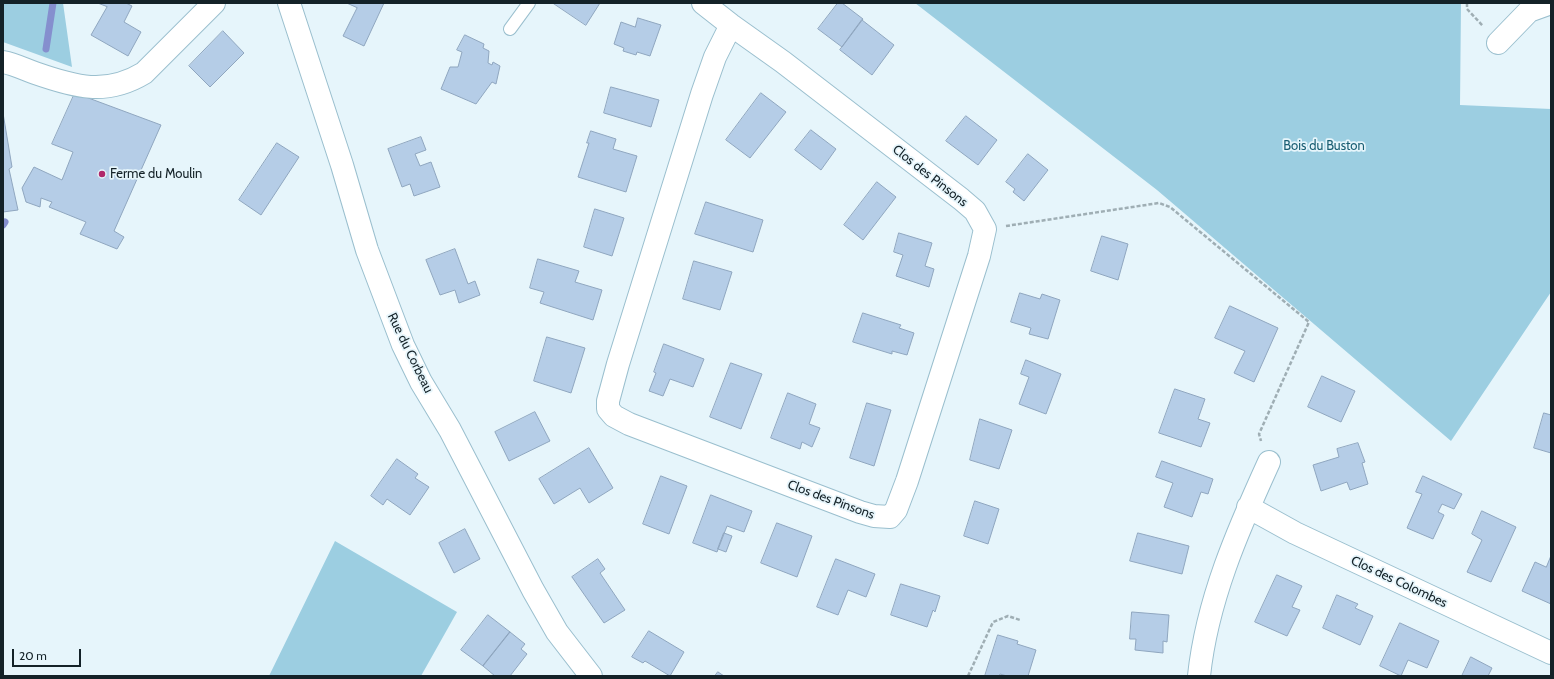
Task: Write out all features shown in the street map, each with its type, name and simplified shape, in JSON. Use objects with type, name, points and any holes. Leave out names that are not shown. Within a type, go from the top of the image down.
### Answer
[{"type":"street","points":[[3,62],[41,75],[86,87],[118,86],[131,81],[144,73],[214,3]]},
{"type":"street","name":"Rue du Corbeau","points":[[289,3],[353,199],[367,250],[403,345],[421,382],[450,430],[533,590],[557,632],[591,676]]},
{"type":"street","name":"Clos des Pinsons","points":[[703,3],[783,62],[961,199],[974,211],[985,229],[979,256],[907,481],[896,510],[890,517],[874,516],[860,512],[629,424],[614,416],[608,409],[618,364],[702,94],[715,57],[731,25]]},
{"type":"street","points":[[1498,43],[1530,11],[1551,3]]},
{"type":"street","points":[[1199,676],[1210,614],[1225,565],[1248,507],[1269,462]]},
{"type":"street","name":"Clos des Colombes","points":[[1248,507],[1295,533],[1551,653]]},
{"type":"lane","points":[[510,29],[529,3]]},
{"type":"path","points":[[1467,3],[1467,9],[1498,43]]},
{"type":"path","points":[[985,229],[1159,203],[1170,207],[1309,322],[1259,434],[1269,462]]},
{"type":"path","points":[[968,676],[993,622],[1008,616],[1020,620]]},
{"type":"green space","points":[[3,3],[63,3],[72,67],[3,42]]},
{"type":"green space","name":"Bois du Buston","points":[[915,3],[1461,3],[1460,105],[1551,109],[1551,292],[1451,441],[1157,190]]},
{"type":"green space","points":[[335,541],[457,612],[421,676],[269,676]]},
{"type":"building","points":[[98,3],[126,3],[132,6],[124,22],[141,32],[128,56],[91,35],[107,7]]},
{"type":"building","points":[[347,3],[384,3],[364,46],[343,36],[357,8]]},
{"type":"building","points":[[553,3],[600,3],[586,25]]},
{"type":"building","points":[[838,3],[842,3],[863,19],[842,47],[818,29]]},
{"type":"building","points":[[638,18],[661,25],[650,56],[637,52],[636,55],[623,51],[624,48],[614,44],[621,22],[635,27]]},
{"type":"building","points":[[862,20],[894,45],[872,75],[840,50]]},
{"type":"building","points":[[223,31],[244,53],[210,87],[189,66]]},
{"type":"building","points":[[465,35],[484,44],[483,48],[489,51],[488,63],[492,65],[493,62],[500,66],[496,84],[492,82],[476,104],[441,89],[450,67],[458,67],[462,52],[457,50]]},
{"type":"building","points":[[611,87],[659,100],[651,127],[604,113]]},
{"type":"building","name":"Ferme du Moulin","points":[[75,93],[161,125],[114,231],[124,237],[117,249],[80,234],[86,222],[49,207],[52,202],[41,198],[40,207],[26,202],[22,188],[34,167],[62,180],[73,152],[52,144]]},
{"type":"building","points":[[761,93],[786,112],[750,158],[726,140]]},
{"type":"building","points":[[3,113],[12,167],[9,169],[18,210],[3,212]]},
{"type":"building","points":[[966,116],[997,140],[978,165],[946,141]]},
{"type":"building","points":[[811,130],[836,149],[821,170],[795,150]]},
{"type":"building","points":[[591,131],[616,139],[613,149],[637,156],[626,192],[578,177],[589,143],[587,143]]},
{"type":"building","points":[[421,137],[426,150],[415,154],[420,166],[431,162],[440,187],[414,196],[410,184],[402,187],[388,149]]},
{"type":"building","points":[[277,143],[299,157],[261,215],[239,200]]},
{"type":"building","points":[[1028,154],[1048,170],[1024,201],[1013,192],[1015,189],[1006,182]]},
{"type":"building","points":[[877,182],[896,197],[863,240],[844,225]]},
{"type":"building","points":[[706,202],[763,220],[753,252],[695,234]]},
{"type":"building","points":[[595,209],[624,218],[612,256],[584,247]]},
{"type":"building","points":[[899,233],[932,243],[925,266],[934,269],[929,287],[896,276],[903,255],[894,252]]},
{"type":"building","points":[[1102,236],[1128,244],[1118,280],[1091,271]]},
{"type":"building","points":[[455,249],[468,284],[475,281],[480,295],[459,303],[455,290],[440,295],[426,260]]},
{"type":"building","points":[[538,259],[579,271],[575,282],[602,290],[593,320],[540,303],[544,292],[530,288]]},
{"type":"building","points":[[694,261],[732,272],[720,310],[683,299]]},
{"type":"building","points":[[1020,293],[1040,299],[1042,294],[1060,300],[1048,339],[1029,334],[1031,328],[1011,322]]},
{"type":"building","points":[[1230,306],[1278,328],[1254,382],[1234,373],[1245,351],[1215,338]]},
{"type":"building","points":[[863,313],[901,325],[899,328],[914,333],[907,355],[892,351],[892,354],[853,342]]},
{"type":"building","points":[[547,337],[585,348],[571,393],[534,381]]},
{"type":"building","points":[[664,344],[704,359],[693,387],[670,379],[663,396],[649,391]]},
{"type":"building","points":[[1026,360],[1061,374],[1046,414],[1019,404],[1029,377],[1021,374]]},
{"type":"building","points":[[731,363],[762,374],[741,429],[710,417]]},
{"type":"building","points":[[1322,376],[1355,391],[1341,422],[1308,407]]},
{"type":"building","points":[[1175,389],[1205,399],[1198,419],[1210,423],[1201,447],[1159,433]]},
{"type":"building","points":[[788,393],[816,404],[809,424],[820,428],[812,447],[802,442],[800,449],[771,438]]},
{"type":"building","points":[[867,403],[891,410],[874,466],[850,458]]},
{"type":"building","points":[[535,412],[550,441],[509,461],[495,432]]},
{"type":"building","points":[[1544,413],[1551,415],[1551,453],[1534,448]]},
{"type":"building","points":[[980,419],[1012,430],[999,469],[970,460]]},
{"type":"building","points":[[1358,443],[1365,462],[1362,463],[1368,484],[1350,490],[1347,482],[1321,491],[1313,465],[1339,457],[1337,449]]},
{"type":"building","points":[[589,448],[613,488],[589,503],[580,488],[554,504],[539,479]]},
{"type":"building","points":[[397,459],[418,474],[415,478],[429,487],[410,515],[387,499],[383,505],[371,496]]},
{"type":"building","points":[[1162,461],[1213,479],[1208,494],[1201,492],[1192,517],[1164,507],[1173,483],[1156,477]]},
{"type":"building","points":[[661,476],[687,486],[669,534],[643,524]]},
{"type":"building","points":[[1423,476],[1462,494],[1454,509],[1442,504],[1438,512],[1444,515],[1433,539],[1407,528],[1422,494],[1416,492]]},
{"type":"building","points":[[711,495],[752,511],[744,532],[727,526],[717,552],[693,543]]},
{"type":"building","points":[[975,501],[999,509],[988,544],[964,536]]},
{"type":"building","points":[[1482,511],[1516,527],[1491,582],[1467,572],[1482,540],[1472,534]]},
{"type":"building","points":[[777,523],[812,536],[797,577],[761,563]]},
{"type":"building","points":[[465,529],[480,559],[454,573],[439,543]]},
{"type":"building","points":[[724,533],[732,536],[726,552],[718,549]]},
{"type":"building","points":[[1138,533],[1189,546],[1182,574],[1130,561]]},
{"type":"building","points":[[1551,556],[1551,604],[1522,591],[1535,562],[1546,567]]},
{"type":"building","points":[[598,559],[605,569],[600,573],[625,610],[604,623],[572,577]]},
{"type":"building","points":[[836,559],[875,574],[866,597],[848,590],[838,615],[817,607]]},
{"type":"building","points":[[1277,575],[1302,586],[1292,607],[1300,610],[1287,636],[1255,622]]},
{"type":"building","points":[[901,584],[940,596],[935,612],[933,610],[927,627],[891,615]]},
{"type":"building","points":[[1337,595],[1358,604],[1355,608],[1373,616],[1360,645],[1323,628]]},
{"type":"building","points":[[1132,612],[1169,615],[1167,642],[1163,641],[1163,653],[1135,650],[1136,639],[1130,639]]},
{"type":"building","points":[[488,615],[510,632],[483,666],[461,650]]},
{"type":"building","points":[[1400,623],[1439,641],[1427,668],[1408,660],[1401,676],[1380,666]]},
{"type":"building","points":[[649,631],[684,652],[670,676],[645,661],[643,663],[632,657]]},
{"type":"building","points":[[510,632],[525,644],[521,649],[527,654],[510,676],[495,676],[483,666]]},
{"type":"building","points":[[998,635],[1018,641],[1017,644],[1036,650],[1028,676],[1007,676],[1000,674],[999,676],[985,676]]},
{"type":"building","points":[[1471,657],[1492,668],[1488,676],[1462,676]]},
{"type":"building","points":[[718,672],[724,676],[715,676]]},
{"type":"waterway","points":[[46,49],[53,3]]},
{"type":"place","name":"Ferme du Moulin","points":[[102,174]]}]
